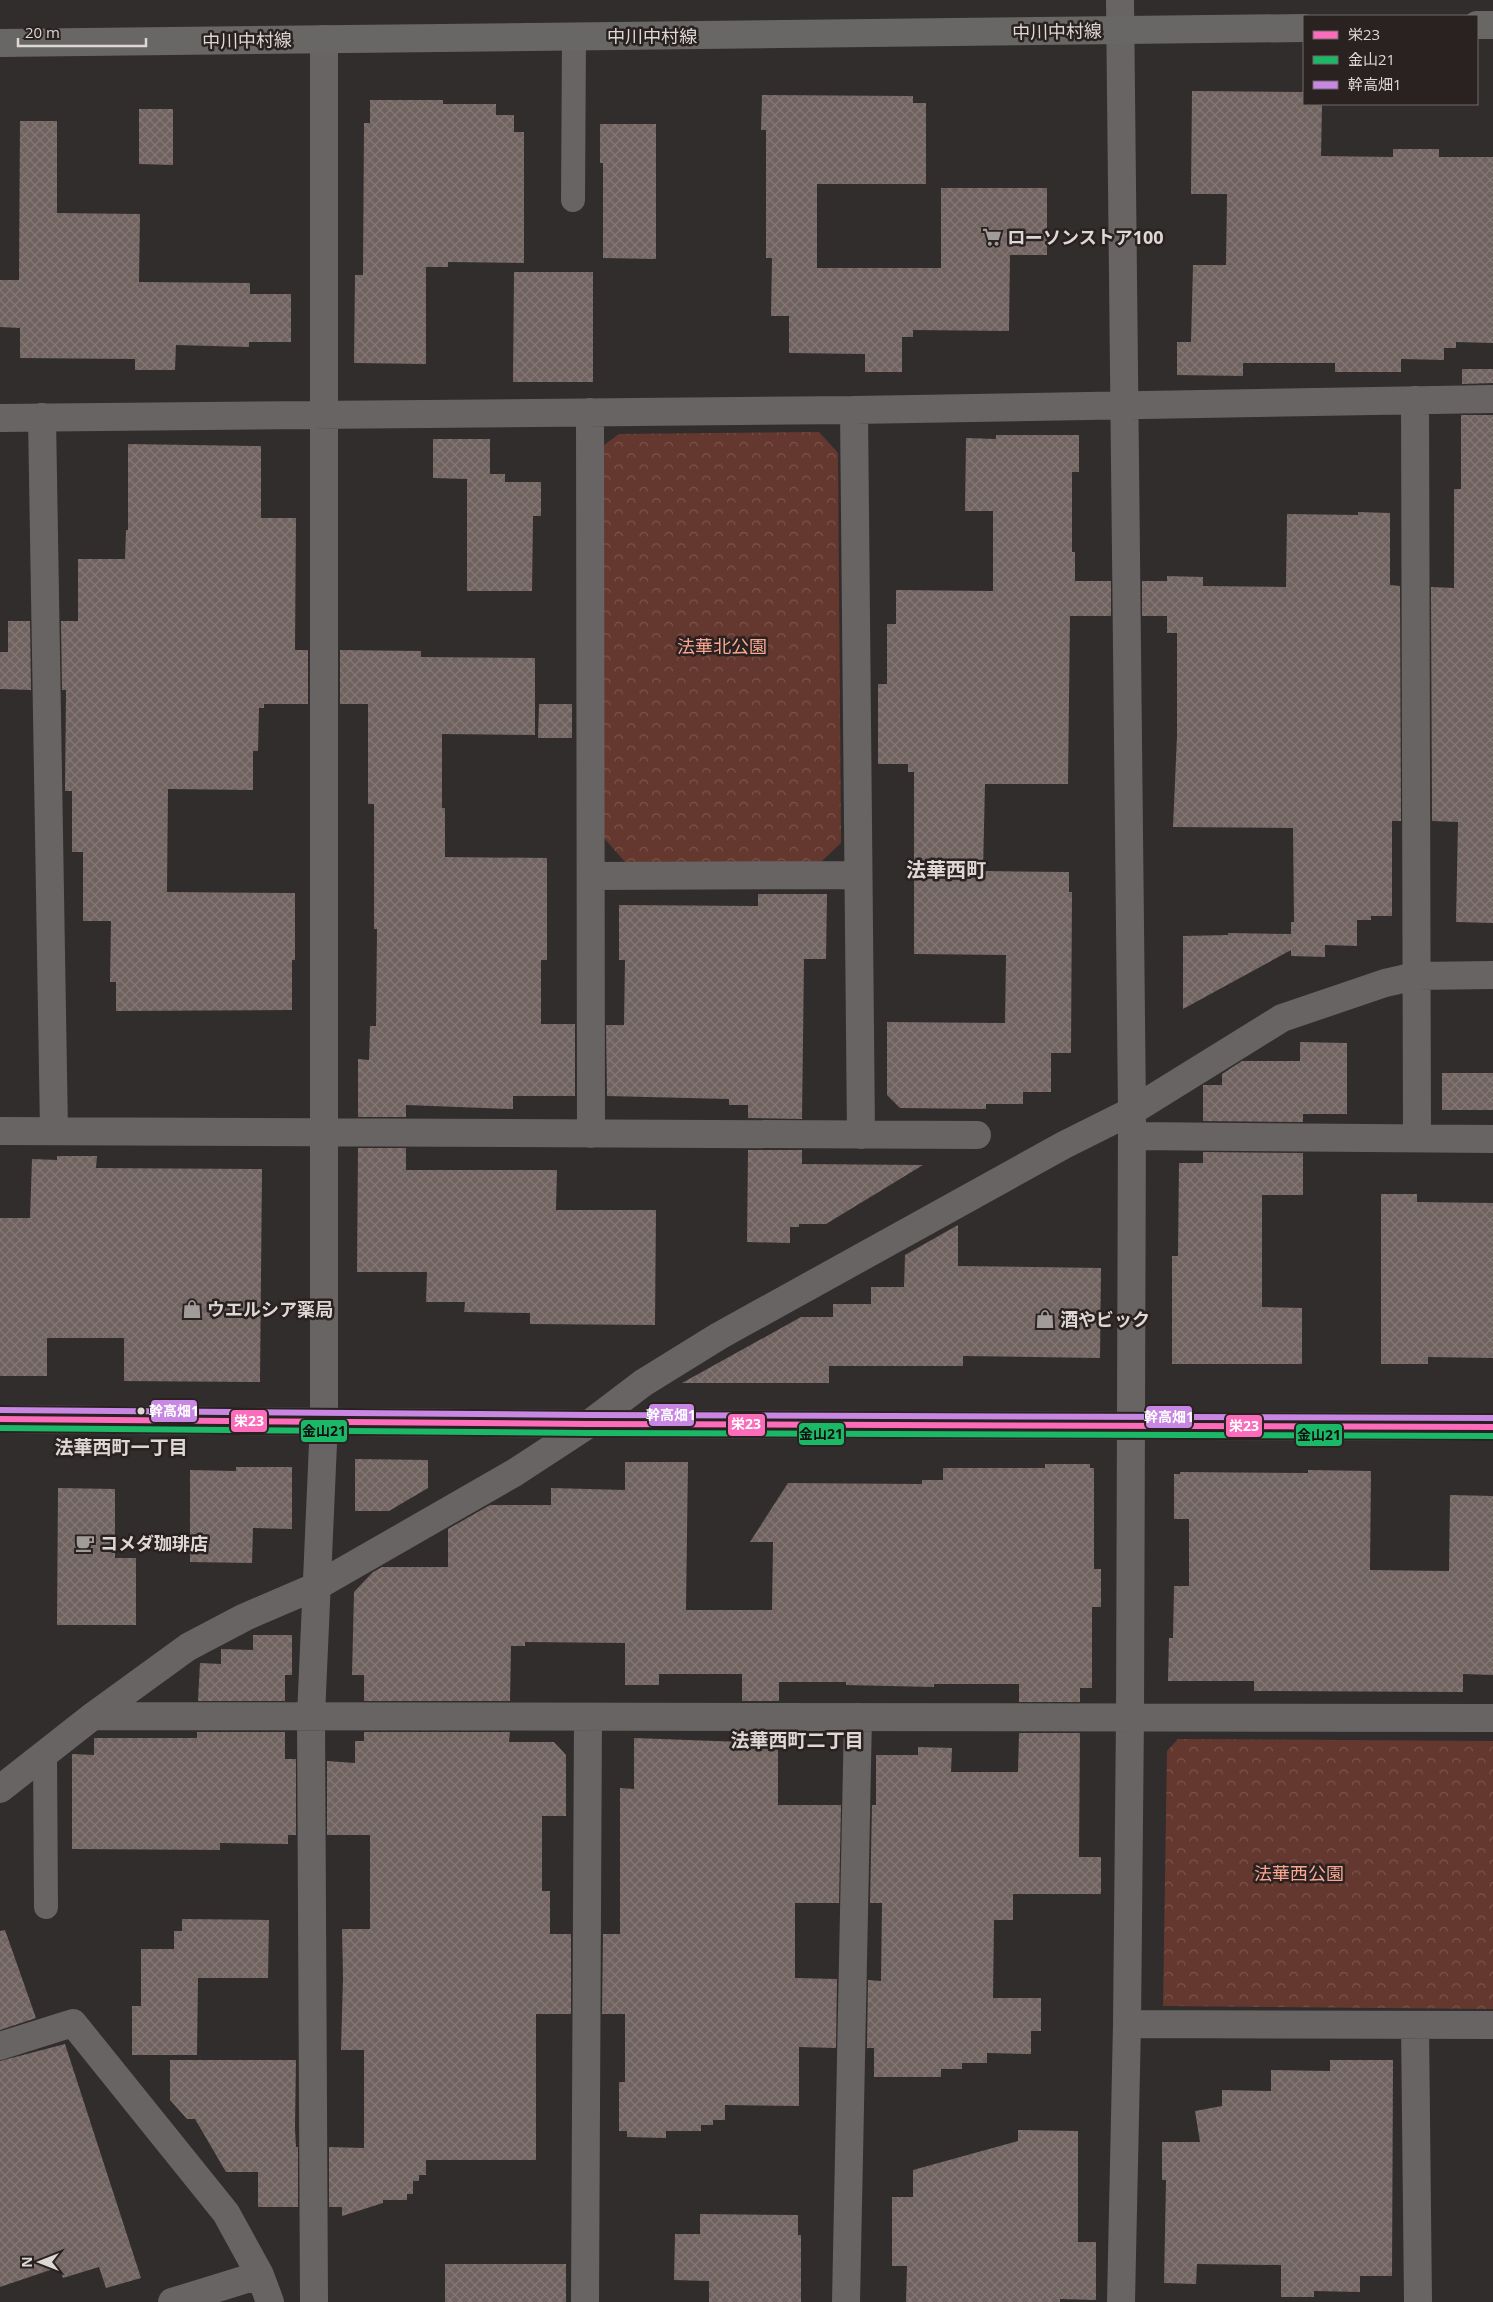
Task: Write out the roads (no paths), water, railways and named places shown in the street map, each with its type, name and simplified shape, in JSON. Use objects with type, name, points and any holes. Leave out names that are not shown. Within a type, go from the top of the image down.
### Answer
[{"type":"main road","points":[[1478,25],[1493,25]]},
{"type":"main road","name":"中川中村線","points":[[0,43],[1303,28]]},
{"type":"main road","points":[[0,1419],[589,1424],[1493,1427]]},
{"type":"street","points":[[1120,0],[1132,1123],[1130,1717],[1127,2024],[1121,2302]]},
{"type":"street","points":[[314,2302],[312,1716],[324,1421],[324,39]]},
{"type":"street","points":[[0,418],[854,410],[1493,399]]},
{"type":"street","points":[[1415,400],[1417,1138]]},
{"type":"street","points":[[854,410],[860,1135]]},
{"type":"street","points":[[590,412],[591,1134]]},
{"type":"street","points":[[42,417],[54,1131]]},
{"type":"street","points":[[591,876],[858,875]]},
{"type":"street","points":[[0,1789],[92,1716],[188,1647],[245,1617],[317,1586],[514,1473],[589,1424],[643,1383],[719,1336],[1064,1145],[1132,1123],[1282,1018],[1385,983],[1416,976],[1493,975]]},
{"type":"street","points":[[1132,1123],[1417,1138],[1493,1139]]},
{"type":"street","points":[[0,1131],[978,1135]]},
{"type":"street","points":[[92,1716],[1493,1718]]},
{"type":"street","points":[[585,2302],[588,1717]]},
{"type":"street","points":[[846,2302],[858,1717]]},
{"type":"street","points":[[0,2046],[73,2023],[226,2213],[260,2275],[270,2302]]},
{"type":"street","points":[[1127,2024],[1493,2025]]},
{"type":"street","points":[[1415,2025],[1418,2302]]},
{"type":"street","points":[[172,2302],[260,2275]]},
{"type":"lane","points":[[573,200],[574,36]]},
{"type":"lane","points":[[45,1754],[46,1907]]},
{"type":"place","name":"ローソンストア100","points":[[992,237]]},
{"type":"place","name":"ウエルシア薬局","points":[[192,1309]]},
{"type":"place","name":"酒やビック","points":[[1045,1319]]},
{"type":"place","name":"コメダ珈琲店","points":[[85,1543]]},
{"type":"district","name":"法華西町","points":[[946,869]]},
{"type":"district","name":"法華西町一丁目","points":[[121,1447]]},
{"type":"district","name":"法華西町二丁目","points":[[797,1740]]},
{"type":"park label","name":"法華北公園","points":[[722,646]]},
{"type":"park label","name":"法華西公園","points":[[1299,1873]]}]
